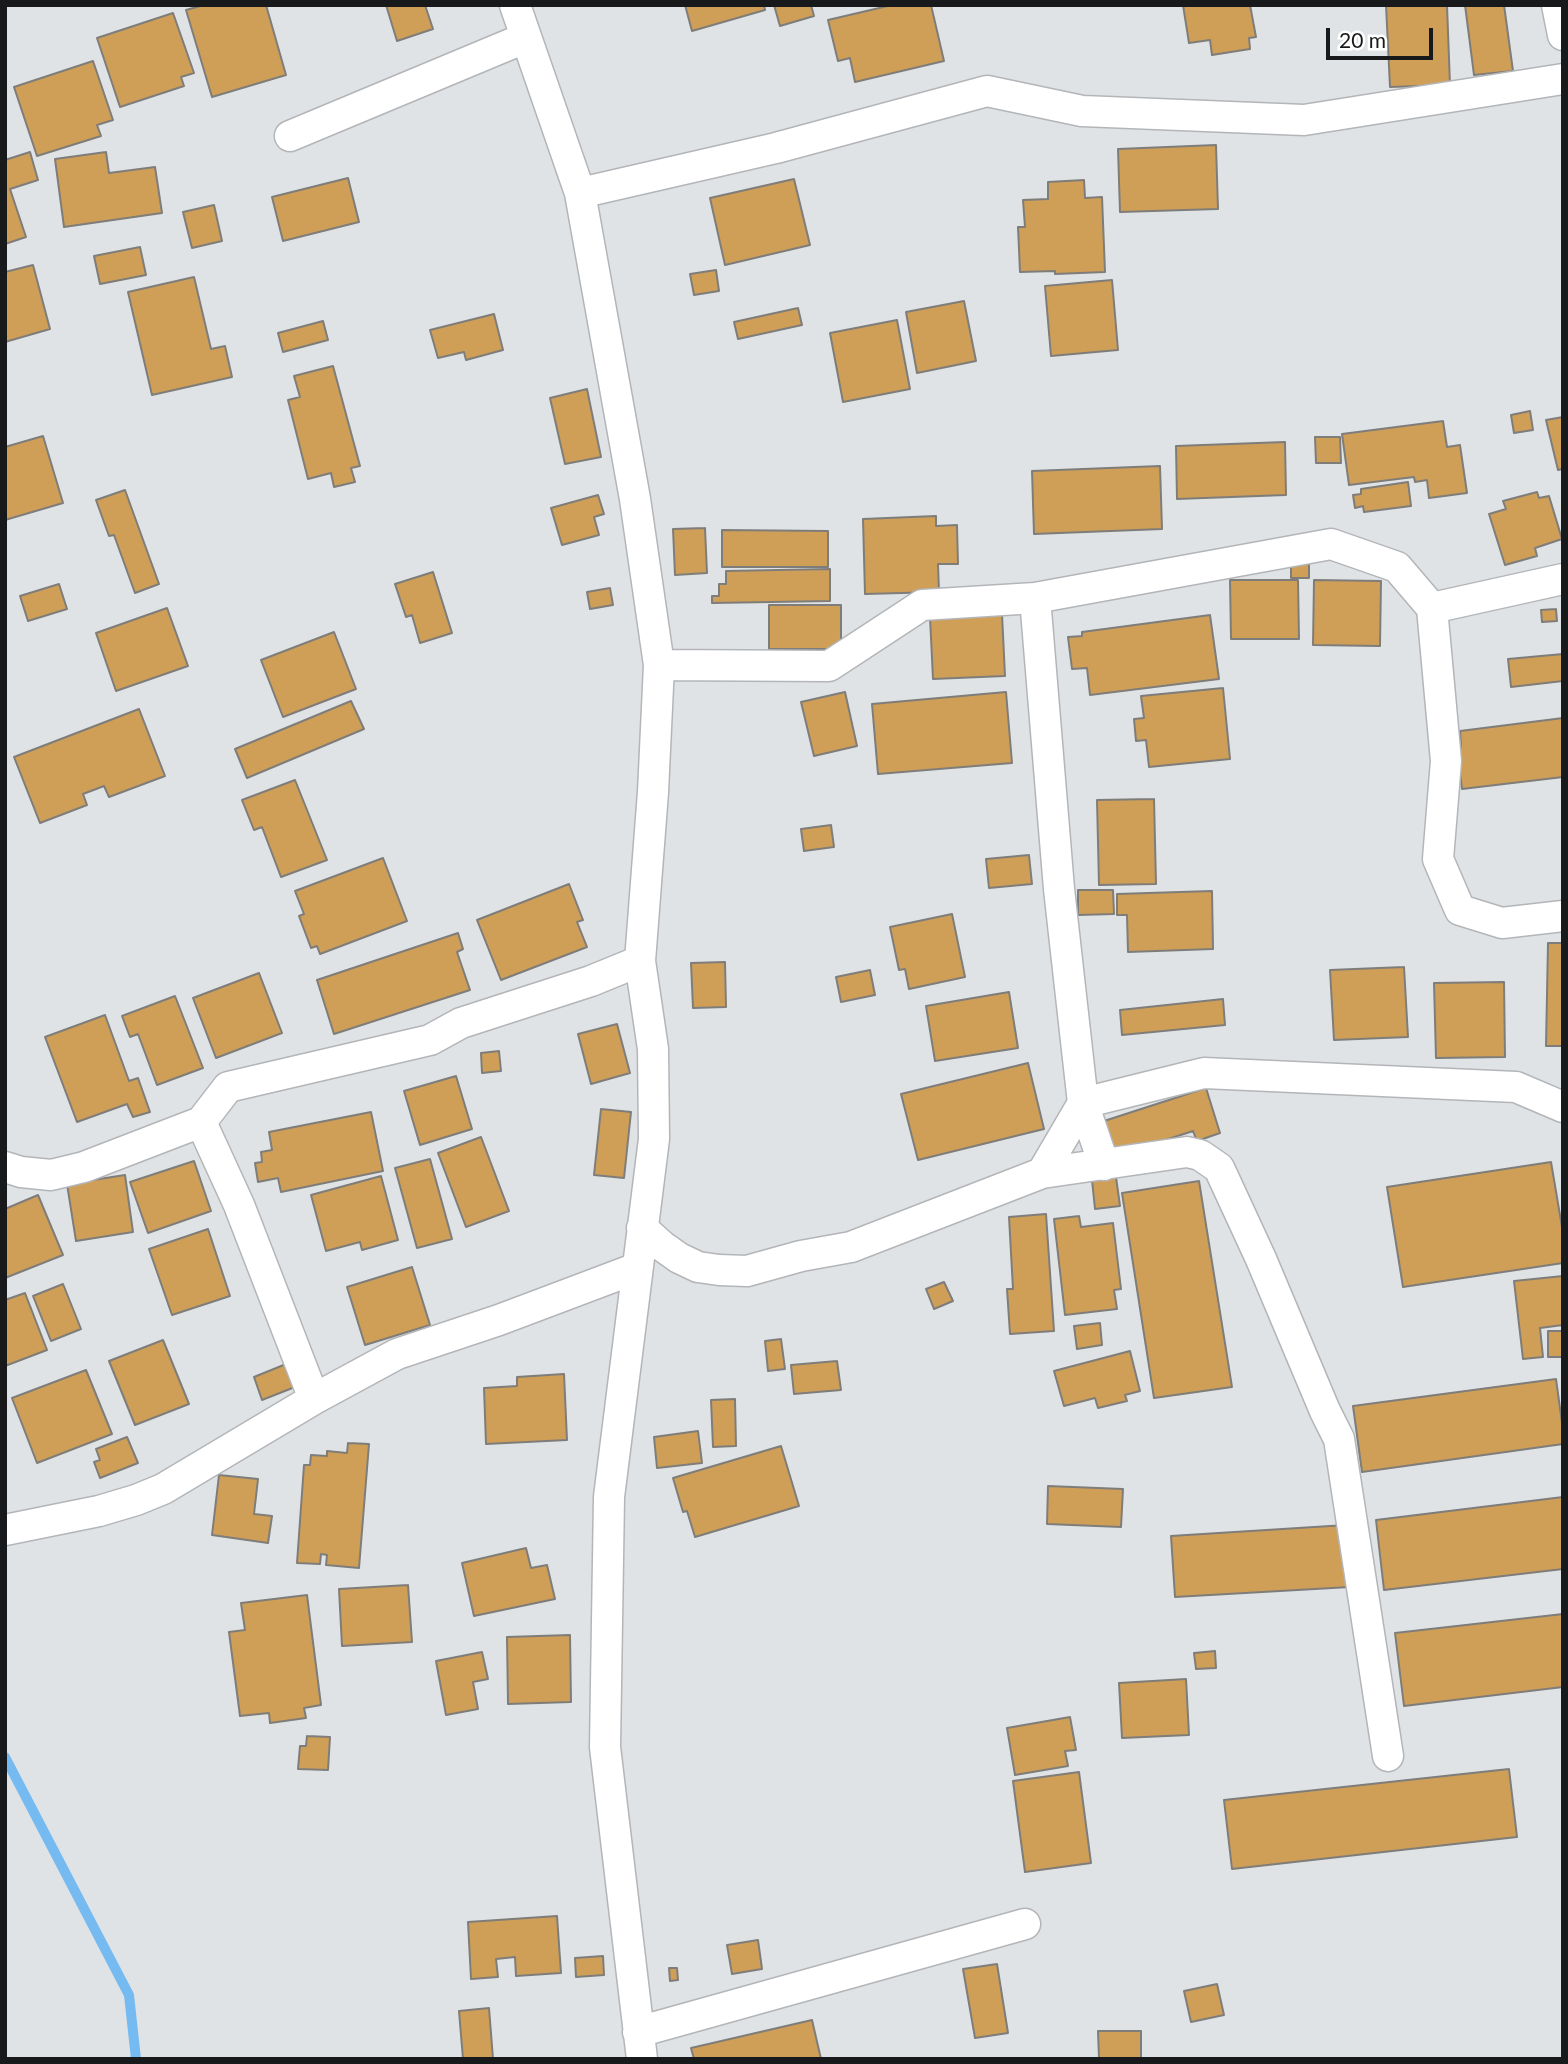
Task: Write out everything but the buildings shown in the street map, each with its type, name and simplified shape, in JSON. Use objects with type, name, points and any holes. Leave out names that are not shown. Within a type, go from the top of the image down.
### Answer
[{"type":"street","points":[[515,5],[580,193],[635,499],[659,665],[653,792],[640,961],[653,1049],[654,1139],[609,1497],[605,1747],[640,2045],[1025,1924]]},
{"type":"street","points":[[1557,5],[1563,35]]},
{"type":"street","points":[[290,136],[525,38]]},
{"type":"street","points":[[580,193],[776,148],[987,91],[1082,111],[1304,120],[1563,79]]},
{"type":"street","points":[[659,665],[829,666],[922,605],[1035,598],[1331,544],[1397,567],[1432,608],[1446,761],[1438,859],[1460,910],[1502,923],[1563,916]]},
{"type":"street","points":[[1432,608],[1563,579]]},
{"type":"street","points":[[1035,598],[1059,889],[1083,1103],[1104,1165]]},
{"type":"street","points":[[5,1167],[21,1172],[51,1175],[84,1167],[201,1122],[228,1087],[430,1040],[461,1023],[591,981],[640,961]]},
{"type":"street","points":[[1042,1174],[1083,1103],[1204,1073],[1516,1087],[1563,1107]]},
{"type":"street","points":[[201,1122],[239,1205],[314,1399]]},
{"type":"street","points":[[642,1228],[670,1252],[698,1267],[747,1272],[801,1256],[851,1247],[1042,1174],[1187,1152],[1200,1155],[1219,1168],[1339,1438],[1388,1756]]},
{"type":"street","points":[[5,1530],[99,1511],[163,1489],[314,1399],[397,1354],[499,1320],[637,1268]]},
{"type":"waterway","points":[[5,1757],[129,1995],[136,2059]]}]
